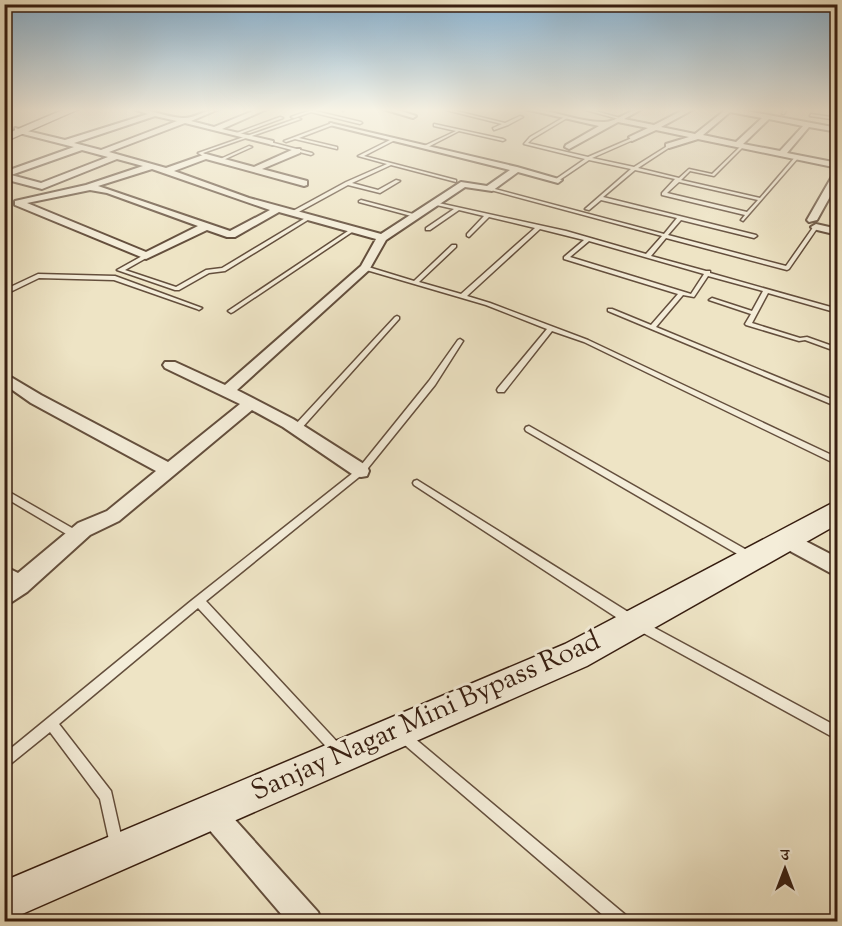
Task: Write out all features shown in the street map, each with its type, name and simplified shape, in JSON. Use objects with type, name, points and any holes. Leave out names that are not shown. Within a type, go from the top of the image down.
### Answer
[{"type":"street","points":[[4,175],[67,152]]},
{"type":"street","points":[[103,152],[152,166],[246,200],[382,238]]},
{"type":"street","points":[[255,169],[294,152]]},
{"type":"street","points":[[447,152],[558,180]]},
{"type":"street","points":[[773,152],[837,166]]},
{"type":"street","points":[[4,175],[42,186],[117,156]]},
{"type":"street","points":[[166,171],[206,156],[304,183]]},
{"type":"street","points":[[152,166],[90,187],[18,203],[17,208],[146,256],[207,226]]},
{"type":"street","points":[[227,391],[365,268],[382,238],[464,183],[489,189],[517,169]]},
{"type":"street","points":[[837,173],[814,224],[837,232]]},
{"type":"street","points":[[90,187],[109,191],[231,235],[278,209]]},
{"type":"street","points":[[170,365],[227,391],[297,428],[361,471]]},
{"type":"street","points":[[4,376],[36,399],[169,470]]},
{"type":"street","points":[[10,586],[84,529],[113,516],[251,403]]},
{"type":"street","name":"Sanjay Nagar Mini Bypass Road","points":[[4,902],[210,811],[576,655],[837,511]]},
{"type":"street","points":[[786,539],[837,568]]},
{"type":"street","points":[[210,811],[308,921]]},
{"type":"lane","points":[[202,152],[200,153],[206,156]]},
{"type":"lane","points":[[220,160],[238,152]]},
{"type":"lane","points":[[303,152],[311,154]]},
{"type":"lane","points":[[368,152],[360,156],[454,181]]},
{"type":"lane","points":[[563,152],[759,199]]},
{"type":"lane","points":[[558,180],[589,158],[602,152]]},
{"type":"lane","points":[[588,209],[634,169],[660,152]]},
{"type":"lane","points":[[734,152],[713,175],[689,170],[664,194],[748,214]]},
{"type":"lane","points":[[743,220],[797,157]]},
{"type":"lane","points":[[293,213],[348,183],[392,164]]},
{"type":"lane","points":[[348,183],[378,192],[398,182]]},
{"type":"lane","points":[[489,189],[787,268],[814,224]]},
{"type":"lane","points":[[600,198],[754,236]]},
{"type":"lane","points":[[361,201],[415,216]]},
{"type":"lane","points":[[434,203],[588,239],[834,310],[837,300]]},
{"type":"lane","points":[[428,229],[457,209]]},
{"type":"lane","points":[[469,235],[488,216]]},
{"type":"lane","points":[[146,256],[120,270],[177,289],[208,270],[216,272],[223,270],[309,218]]},
{"type":"lane","points":[[648,256],[680,218]]},
{"type":"lane","points":[[462,297],[539,227]]},
{"type":"lane","points":[[231,311],[353,230]]},
{"type":"lane","points":[[588,239],[566,258],[692,296],[708,272]]},
{"type":"lane","points":[[415,283],[454,246]]},
{"type":"lane","points":[[365,268],[462,297],[585,340],[837,462]]},
{"type":"lane","points":[[4,293],[38,276],[116,278],[199,308]]},
{"type":"lane","points":[[767,290],[748,324],[801,340],[806,338],[837,350]]},
{"type":"lane","points":[[652,327],[681,293]]},
{"type":"lane","points":[[712,300],[754,313]]},
{"type":"lane","points":[[610,310],[837,405]]},
{"type":"lane","points":[[297,428],[397,318]]},
{"type":"lane","points":[[501,390],[551,328]]},
{"type":"lane","points":[[4,762],[361,471],[432,383],[460,341]]},
{"type":"lane","points":[[529,429],[752,558]]},
{"type":"lane","points":[[417,483],[635,622],[837,734]]},
{"type":"lane","points":[[4,492],[77,535]]},
{"type":"lane","points":[[199,601],[342,755]]},
{"type":"lane","points":[[51,723],[106,796],[118,851]]},
{"type":"lane","points":[[397,731],[623,921]]}]
